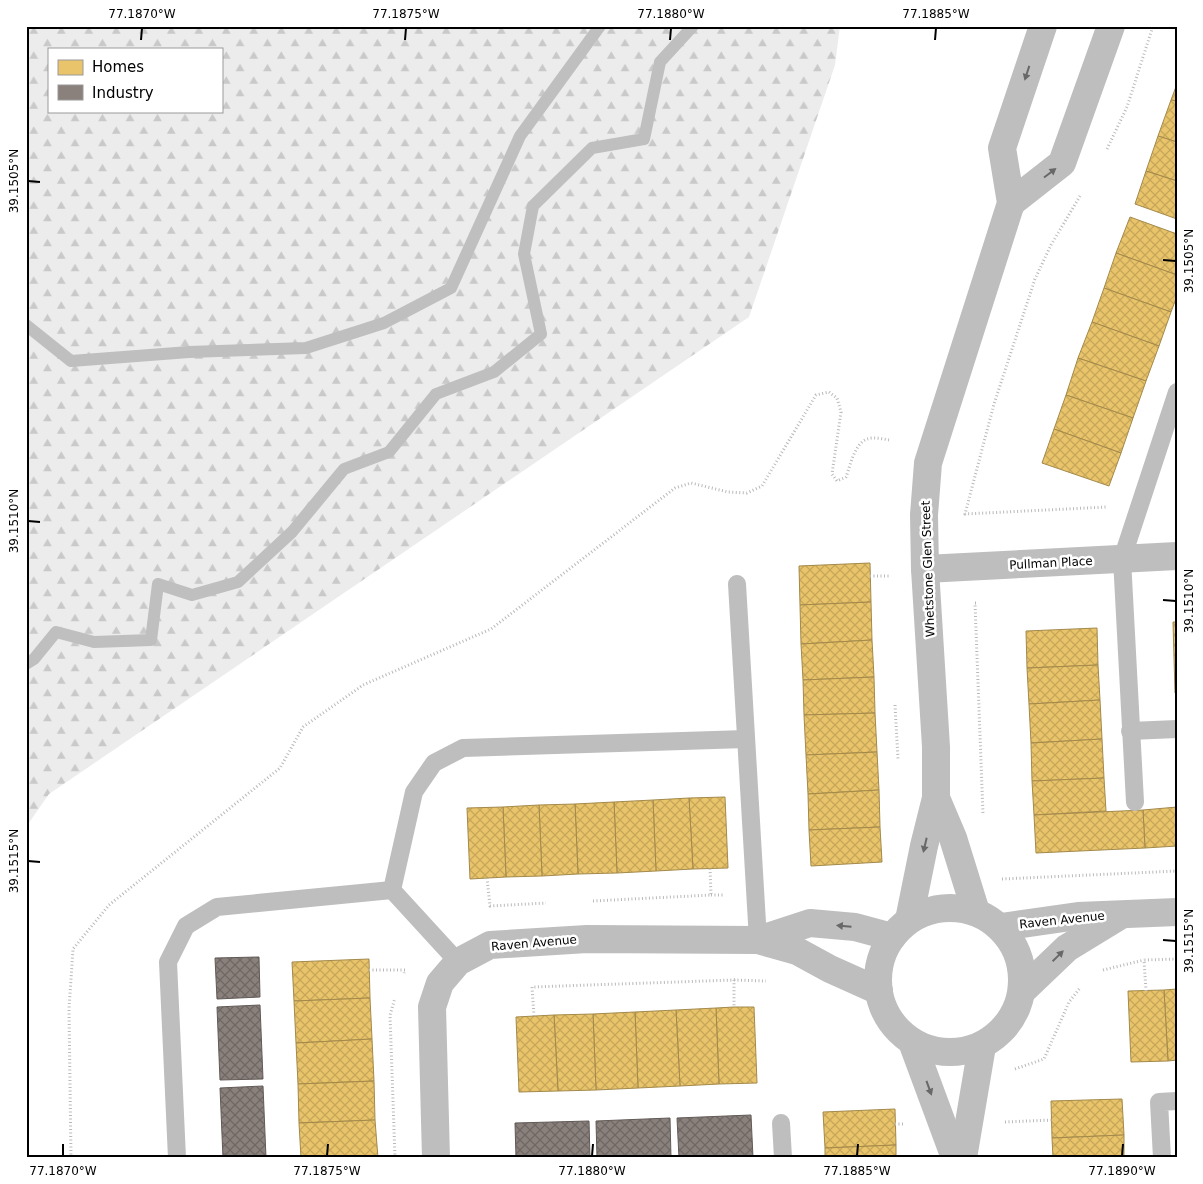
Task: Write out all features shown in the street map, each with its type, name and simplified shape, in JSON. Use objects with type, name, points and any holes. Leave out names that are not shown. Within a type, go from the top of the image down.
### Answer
[{"type":"street","name":"Whetstone Glen Street","points":[[901,928],[936,798],[936,748],[924,515],[928,463],[1011,203],[1002,148],[1043,26]]},
{"type":"street","points":[[1011,203],[1062,163],[1111,26]]},
{"type":"street","name":"Pullman Place","points":[[926,569],[1177,556]]},
{"type":"street","name":"Whetstone Glen Street","points":[[936,798],[953,838],[976,912]]},
{"type":"street","points":[[953,908],[976,912],[989,918],[1000,928],[1015,946],[1022,967],[1023,990],[1016,1013],[1001,1032],[982,1046],[958,1052],[934,1051],[912,1042],[896,1028],[884,1011],[878,991],[878,972],[883,954],[901,928],[931,910],[953,908]]},
{"type":"street","name":"Raven Avenue","points":[[1000,928],[1078,916],[1177,912]]},
{"type":"street","name":"Raven Avenue","points":[[1023,990],[1067,948],[1123,914]]},
{"type":"street","name":"Raven Avenue","points":[[758,940],[810,923],[901,928]]},
{"type":"street","name":"Raven Avenue","points":[[436,1158],[432,1007],[440,983],[458,962],[490,946],[587,939],[758,940],[797,951],[830,969],[878,991]]},
{"type":"street","points":[[912,1042],[954,1158]]},
{"type":"street","points":[[963,1158],[982,1046]]},
{"type":"lane","points":[[1135,802],[1122,559],[1177,392]]},
{"type":"lane","points":[[737,584],[758,940]]},
{"type":"lane","points":[[1130,731],[1177,729]]},
{"type":"lane","points":[[392,890],[414,792],[434,763],[463,748],[746,739]]},
{"type":"lane","points":[[392,890],[458,962]]},
{"type":"lane","points":[[178,1158],[168,962],[186,926],[217,907],[392,890]]},
{"type":"lane","points":[[1162,1158],[1159,1102],[1177,1101]]},
{"type":"lane","points":[[781,1123],[783,1158]]},
{"type":"path","points":[[1104,154],[1127,107],[1153,26]]},
{"type":"path","points":[[1082,194],[1051,245],[1035,279],[994,404],[965,514],[1139,505]]},
{"type":"path","points":[[71,1158],[69,1009],[73,949],[109,905],[280,768],[303,727],[363,685],[491,629],[675,488],[691,483],[728,492],[746,493],[762,486],[816,395],[829,392],[837,398],[841,412],[832,474],[837,481],[846,477],[857,448],[865,439],[889,440]]},
{"type":"path","points":[[870,576],[888,576],[889,585]]},
{"type":"path","points":[[984,602],[974,603],[984,818]]},
{"type":"path","points":[[895,701],[898,769]]},
{"type":"path","points":[[586,901],[711,895],[710,868]]},
{"type":"path","points":[[1000,879],[1177,871]]},
{"type":"path","points":[[487,878],[490,906],[548,903]]},
{"type":"path","points":[[1100,970],[1144,960],[1177,958]]},
{"type":"path","points":[[1144,960],[1146,991]]},
{"type":"path","points":[[369,970],[405,970],[402,979]]},
{"type":"path","points":[[534,1016],[532,987],[734,980],[734,1008]]},
{"type":"path","points":[[1009,1071],[1044,1059],[1069,1002],[1080,988]]},
{"type":"path","points":[[395,1158],[390,1015],[396,997]]},
{"type":"path","points":[[969,1120],[1000,1123],[1052,1120]]},
{"type":"green space","points":[[26,26],[840,26],[835,65],[749,317],[49,794],[26,827]]},
{"type":"building: Homes","points":[[1177,84],[1177,101],[1171,100]]},
{"type":"building: Homes","points":[[1171,100],[1177,101],[1177,142],[1158,136]]},
{"type":"building: Homes","points":[[1158,136],[1177,142],[1177,181],[1146,171]]},
{"type":"building: Homes","points":[[1146,171],[1177,181],[1177,219],[1135,204]]},
{"type":"building: Homes","points":[[1130,217],[1177,234],[1177,275],[1116,253]]},
{"type":"building: Homes","points":[[1116,253],[1177,275],[1177,296],[1171,312],[1104,288]]},
{"type":"building: Homes","points":[[1104,288],[1171,312],[1159,346],[1092,322]]},
{"type":"building: Homes","points":[[1092,322],[1159,346],[1146,381],[1078,358]]},
{"type":"building: Homes","points":[[1078,358],[1146,381],[1133,418],[1066,395]]},
{"type":"building: Homes","points":[[1066,395],[1133,418],[1121,453],[1054,429]]},
{"type":"building: Homes","points":[[1054,429],[1121,453],[1109,486],[1042,463]]},
{"type":"building: Homes","points":[[870,563],[871,602],[800,605],[799,566]]},
{"type":"building: Homes","points":[[871,602],[872,640],[801,644],[800,605]]},
{"type":"building: Homes","points":[[1173,622],[1177,622],[1177,693],[1175,693]]},
{"type":"building: Homes","points":[[1097,628],[1098,665],[1027,668],[1026,631]]},
{"type":"building: Homes","points":[[872,640],[874,677],[803,680],[801,644]]},
{"type":"building: Homes","points":[[1098,665],[1100,700],[1029,704],[1027,668]]},
{"type":"building: Homes","points":[[874,677],[875,713],[804,715],[803,680]]},
{"type":"building: Homes","points":[[1100,700],[1102,739],[1031,743],[1029,704]]},
{"type":"building: Homes","points":[[875,713],[877,752],[806,755],[804,715]]},
{"type":"building: Homes","points":[[1102,739],[1104,778],[1032,781],[1031,743]]},
{"type":"building: Homes","points":[[877,752],[879,790],[808,794],[806,755]]},
{"type":"building: Homes","points":[[1104,778],[1106,811],[1034,815],[1032,781]]},
{"type":"building: Homes","points":[[879,790],[880,827],[809,830],[808,794]]},
{"type":"building: Homes","points":[[725,797],[728,868],[693,869],[689,798]]},
{"type":"building: Homes","points":[[689,798],[693,869],[656,871],[653,800]]},
{"type":"building: Homes","points":[[653,800],[656,871],[617,873],[614,802]]},
{"type":"building: Homes","points":[[614,802],[617,873],[578,874],[575,804]]},
{"type":"building: Homes","points":[[575,804],[578,874],[542,876],[539,805]]},
{"type":"building: Homes","points":[[539,805],[542,876],[506,877],[503,807]]},
{"type":"building: Homes","points":[[503,807],[506,877],[470,879],[467,808]]},
{"type":"building: Homes","points":[[1177,807],[1177,846],[1145,848],[1143,810]]},
{"type":"building: Homes","points":[[1143,810],[1145,848],[1036,853],[1034,815]]},
{"type":"building: Homes","points":[[880,827],[882,862],[811,866],[809,830]]},
{"type":"building: Homes","points":[[369,959],[370,998],[294,1001],[292,962]]},
{"type":"building: Homes","points":[[1177,989],[1177,1060],[1168,1061],[1164,990]]},
{"type":"building: Homes","points":[[1164,990],[1168,1061],[1131,1062],[1128,991]]},
{"type":"building: Homes","points":[[370,998],[372,1039],[296,1043],[294,1001]]},
{"type":"building: Homes","points":[[754,1007],[757,1083],[719,1084],[716,1008]]},
{"type":"building: Homes","points":[[716,1008],[719,1084],[680,1086],[676,1010]]},
{"type":"building: Homes","points":[[676,1010],[680,1086],[638,1088],[635,1012]]},
{"type":"building: Homes","points":[[635,1012],[638,1088],[596,1090],[593,1014]]},
{"type":"building: Homes","points":[[593,1014],[596,1090],[558,1091],[554,1015]]},
{"type":"building: Homes","points":[[554,1015],[558,1091],[519,1092],[516,1017]]},
{"type":"building: Homes","points":[[372,1039],[374,1081],[298,1084],[296,1043]]},
{"type":"building: Homes","points":[[374,1081],[375,1120],[299,1123],[298,1084]]},
{"type":"building: Homes","points":[[1122,1099],[1124,1135],[1052,1138],[1051,1101]]},
{"type":"building: Homes","points":[[895,1109],[896,1145],[825,1148],[823,1112]]},
{"type":"building: Homes","points":[[375,1120],[378,1158],[301,1158],[299,1123]]},
{"type":"building: Homes","points":[[1124,1135],[1124,1158],[1053,1158],[1052,1138]]},
{"type":"building: Homes","points":[[896,1145],[896,1158],[825,1158],[825,1148]]},
{"type":"building: Industry","points":[[259,957],[260,997],[217,999],[215,958]]},
{"type":"building: Industry","points":[[260,1005],[263,1079],[220,1080],[217,1007]]},
{"type":"building: Industry","points":[[263,1086],[266,1158],[223,1158],[220,1088]]},
{"type":"building: Industry","points":[[751,1115],[753,1158],[679,1158],[677,1118]]},
{"type":"building: Industry","points":[[670,1118],[671,1158],[597,1158],[596,1121]]},
{"type":"building: Industry","points":[[589,1121],[590,1158],[516,1158],[515,1123]]},
{"type":"waterway","points":[[26,325],[71,361],[189,352],[306,348],[384,323],[451,288],[520,136],[600,26]]},
{"type":"waterway","points":[[26,664],[34,659],[56,632],[94,642],[151,640],[158,584],[192,595],[238,582],[292,532],[344,469],[389,452],[436,394],[494,372],[541,334],[524,254],[533,206],[592,148],[644,139],[660,62],[693,26]]}]
